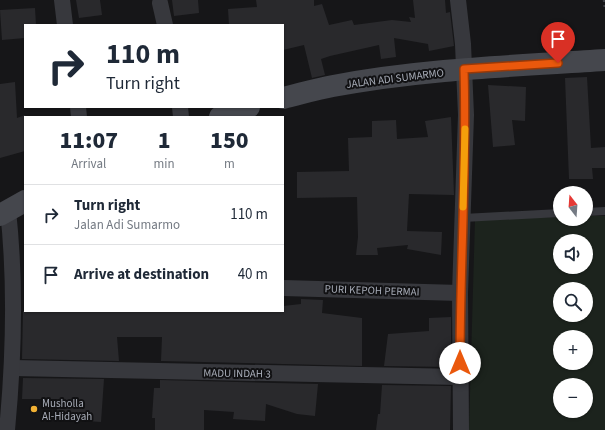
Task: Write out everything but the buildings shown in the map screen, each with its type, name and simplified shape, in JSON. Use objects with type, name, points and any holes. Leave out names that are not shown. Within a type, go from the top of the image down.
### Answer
[{"type":"main road","name":"JALAN ADI SUMARMO","points":[[284,98],[333,86],[464,69],[605,60]]},
{"type":"main road","points":[[223,116],[246,108]]},
{"type":"street","points":[[62,0],[65,24]]},
{"type":"street","points":[[458,0],[466,115],[460,293],[461,430]]},
{"type":"street","points":[[160,3],[165,24]]},
{"type":"street","points":[[7,430],[19,282],[11,209]]},
{"type":"street","name":"PURI KEPOH PERMAI","points":[[284,288],[460,293]]},
{"type":"street","name":"MADU INDAH 3","points":[[13,368],[460,377]]},
{"type":"lane","points":[[593,212],[605,211]]},
{"type":"lane","points":[[462,218],[553,213]]},
{"type":"path","points":[[604,0],[605,10]]},
{"type":"shaded area","points":[[593,216],[605,216],[605,430],[469,430],[475,219],[553,217],[553,226],[593,226]]},
{"type":"slow traffic","points":[[463,207],[465,129]]},
{"type":"place","name":"Musholla Al-Hidayah","points":[[34,409]]},
{"type":"route","points":[[460,363],[460,293],[466,115],[464,69],[558,63]]}]
